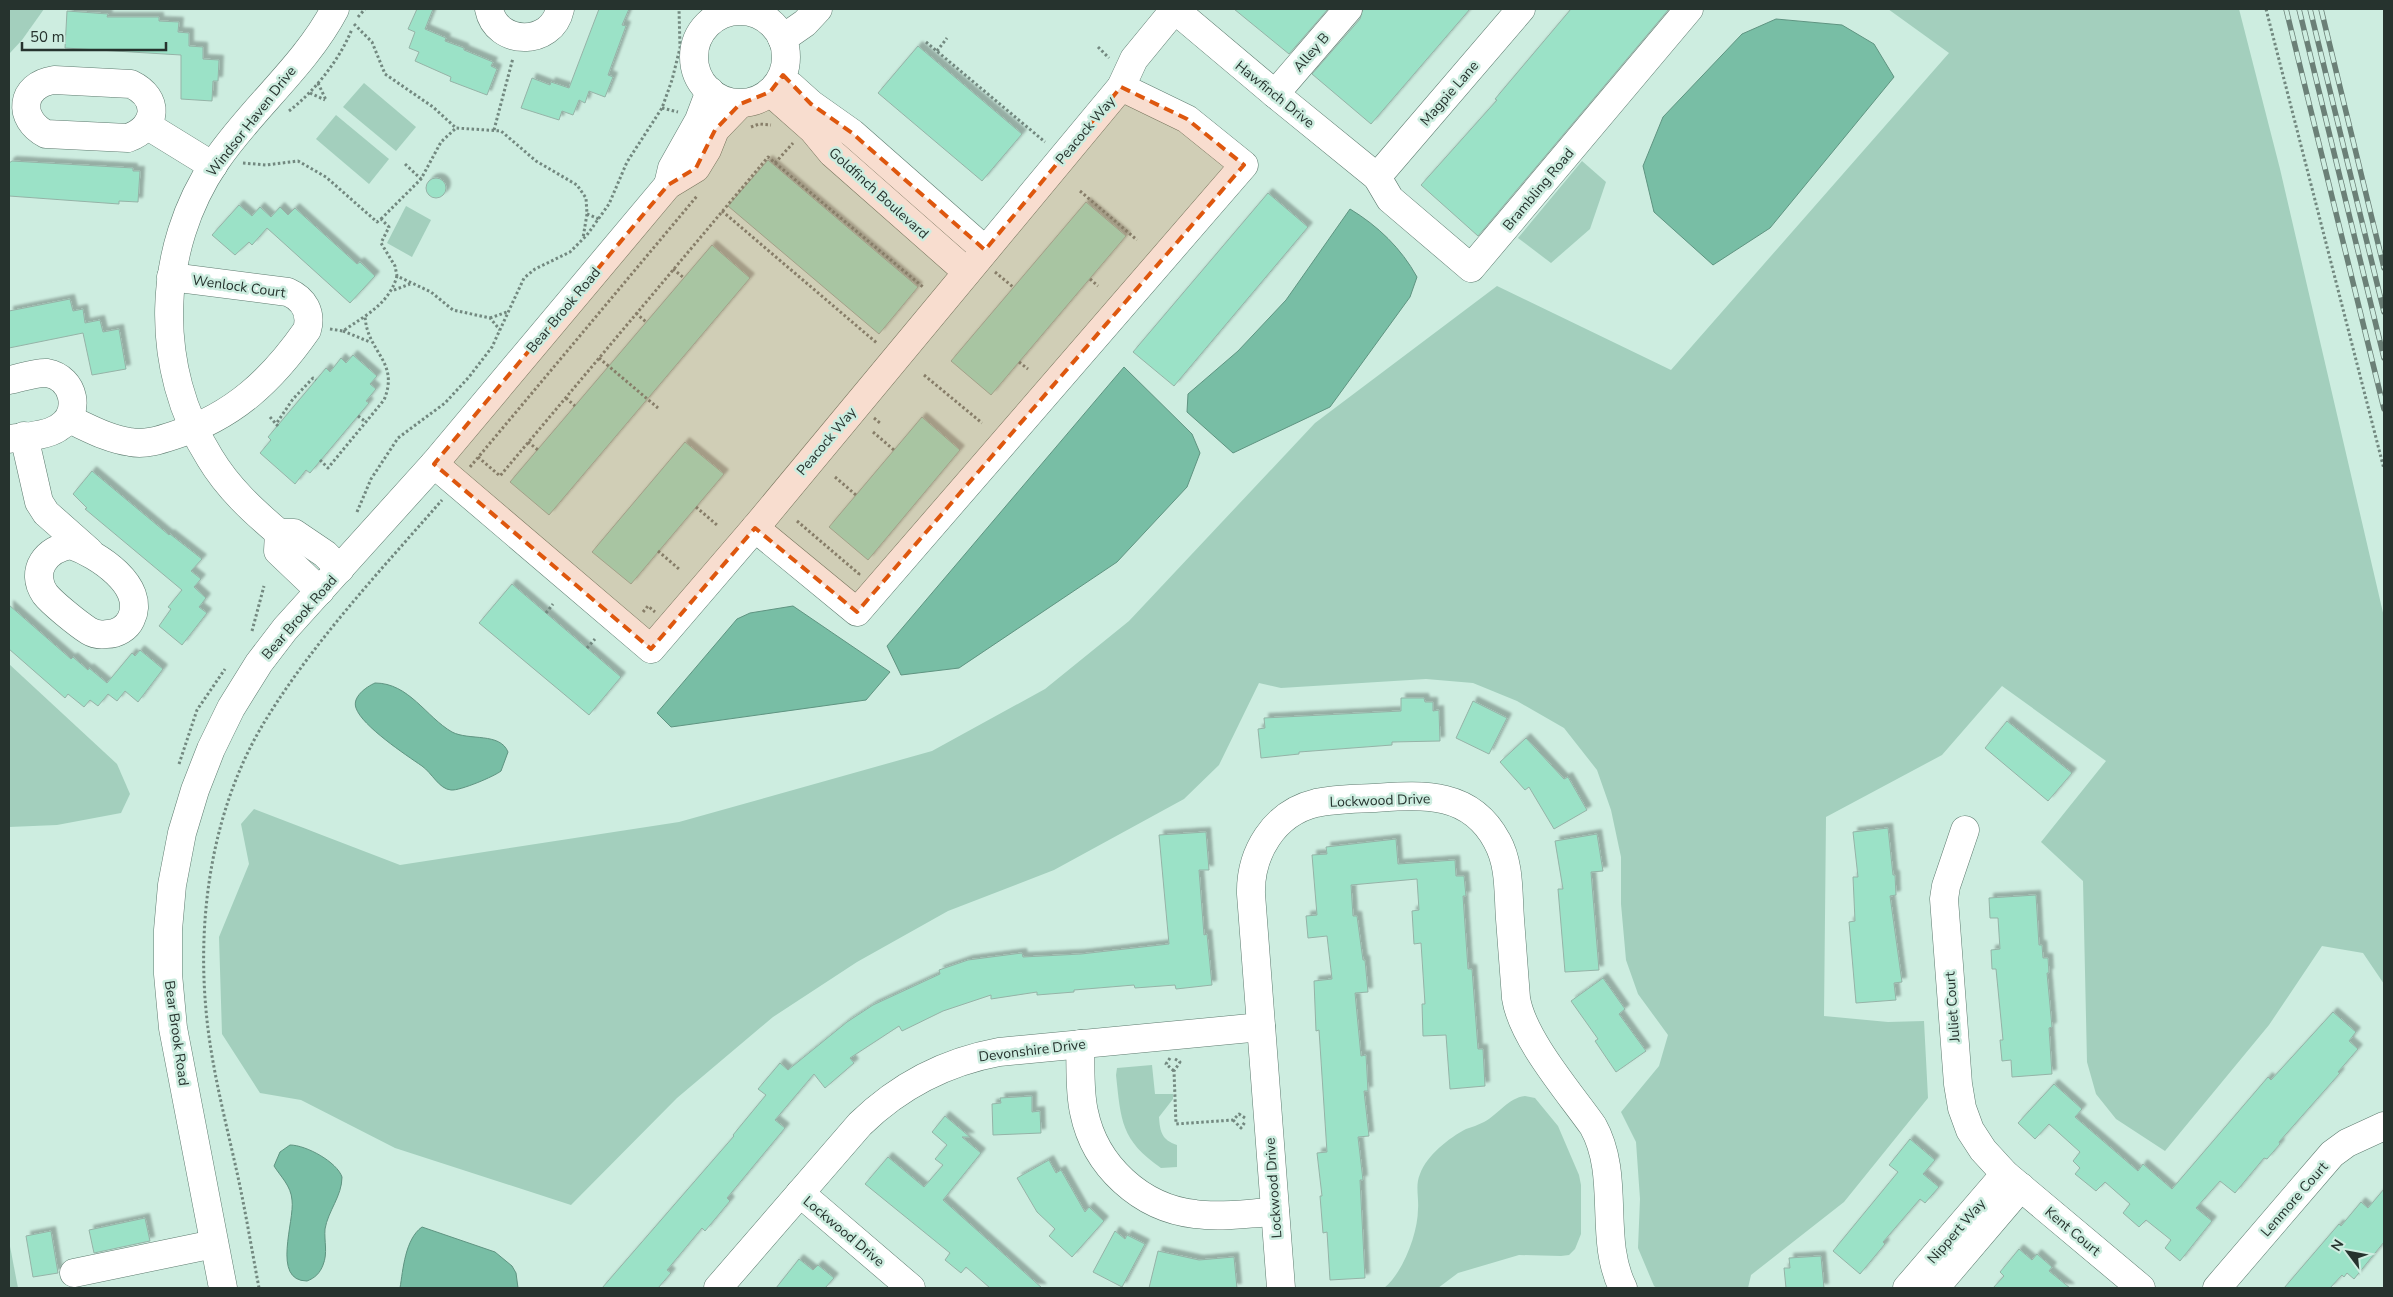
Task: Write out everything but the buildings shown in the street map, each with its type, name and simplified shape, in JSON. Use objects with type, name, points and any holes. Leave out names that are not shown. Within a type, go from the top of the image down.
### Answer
[{"type":"street","points":[[488,9],[498,27],[509,35],[521,38],[534,37],[548,30],[556,21],[560,9]]},
{"type":"street","points":[[782,39],[805,23],[818,9]]},
{"type":"street","name":"Hawfinch Drive","points":[[1175,9],[1377,177]]},
{"type":"street","name":"Peacock Way","points":[[434,464],[651,648],[755,528],[1121,87],[1134,59],[1175,9]]},
{"type":"street","name":"Alley B","points":[[1275,94],[1348,9]]},
{"type":"street","name":"Magpie Lane","points":[[1377,177],[1521,9]]},
{"type":"street","name":"Brambling Road","points":[[1377,177],[1390,199],[1471,268],[1690,9]]},
{"type":"street","points":[[744,116],[710,91],[700,78],[695,63],[695,48],[704,17],[753,11],[778,29],[786,46],[786,61],[776,84]]},
{"type":"street","name":"Windsor Haven Drive","points":[[279,533],[229,485],[210,458],[194,429],[177,381],[170,345],[168,312],[170,277],[182,229],[194,199],[228,164],[314,42],[344,17]]},
{"type":"street","name":"Bear Brook Road","points":[[223,1288],[173,1028],[168,974],[168,930],[172,885],[182,833],[195,790],[211,748],[231,708],[264,656],[285,629],[434,464],[668,185],[696,168],[715,130],[744,116],[758,99],[776,84]]},
{"type":"street","name":"Goldfinch Boulevard","points":[[776,84],[811,104],[852,133],[984,250]]},
{"type":"street","name":"Goldfinch Boulevard","points":[[776,84],[832,153],[967,272]]},
{"type":"street","points":[[755,528],[857,612],[1244,165],[1188,119],[1121,87]]},
{"type":"street","points":[[668,185],[672,168],[699,120],[710,91]]},
{"type":"street","points":[[148,126],[228,164]]},
{"type":"street","name":"Wenlock Court","points":[[170,277],[288,292],[302,301],[310,321],[307,330],[297,344],[254,393],[214,419],[194,429]]},
{"type":"street","points":[[9,380],[46,373],[58,376],[67,384],[72,395],[73,407],[69,419],[56,430],[16,438],[38,502],[46,513],[89,551]]},
{"type":"street","points":[[69,419],[114,439],[132,443],[152,442],[194,429]]},
{"type":"street","points":[[320,591],[278,551],[279,533],[294,533],[325,554],[340,569]]},
{"type":"street","name":"Lockwood Drive","points":[[1281,1288],[1251,879],[1259,850],[1277,825],[1303,808],[1332,801],[1432,796],[1453,802],[1473,813],[1494,835],[1505,862],[1516,998],[1521,1021],[1593,1126],[1604,1151],[1614,1260],[1623,1288]]},
{"type":"street","name":"Juliet Court","points":[[1965,830],[1944,897],[1958,1084],[1962,1108],[1970,1130],[1983,1150],[2013,1181]]},
{"type":"street","name":"Devonshire Drive","points":[[718,1288],[871,1113],[896,1093],[923,1077],[952,1064],[983,1055],[1261,1027]]},
{"type":"street","points":[[1080,1044],[1082,1095],[1086,1124],[1101,1154],[1127,1185],[1156,1203],[1194,1214],[1275,1212]]},
{"type":"street","name":"Lenmore Court","points":[[2217,1288],[2334,1152],[2344,1144],[2384,1126]]},
{"type":"street","name":"Nippert Way","points":[[1907,1288],[2013,1181]]},
{"type":"street","name":"Nippert Way","points":[[1935,1288],[2013,1181]]},
{"type":"street","name":"Kent Court","points":[[2013,1181],[2141,1288]]},
{"type":"street","name":"Lockwood Drive","points":[[800,1193],[911,1288]]},
{"type":"street","points":[[74,1273],[214,1244]]},
{"type":"path","points":[[344,17],[365,9]]},
{"type":"path","points":[[353,519],[370,479],[398,438],[445,403],[492,347],[524,278],[535,269],[570,252],[583,239],[609,204],[627,162],[662,108],[680,48],[679,9]]},
{"type":"path","points":[[2266,9],[2384,469]]},
{"type":"path","points":[[286,113],[310,93],[348,39],[344,17]]},
{"type":"path","points":[[344,17],[372,42],[385,74],[433,107],[456,128],[501,131],[536,161],[577,185],[586,198],[587,214],[583,239]]},
{"type":"path","points":[[937,51],[947,38]]},
{"type":"path","points":[[926,42],[1045,143]]},
{"type":"path","points":[[1098,47],[1112,60]]},
{"type":"path","points":[[494,130],[514,54]]},
{"type":"path","points":[[310,93],[326,100],[318,83]]},
{"type":"path","points":[[744,116],[759,124],[774,126]]},
{"type":"path","points":[[228,164],[266,165],[298,161],[326,177],[377,222],[421,179],[441,142],[456,128]]},
{"type":"path","points":[[775,163],[795,141],[788,134]]},
{"type":"path","points":[[242,163],[246,155]]},
{"type":"path","points":[[478,457],[500,476],[768,157],[922,287]]},
{"type":"path","points":[[228,164],[242,163]]},
{"type":"path","points":[[405,164],[421,179]]},
{"type":"path","points":[[1080,191],[1137,240]]},
{"type":"path","points":[[259,1288],[243,1199],[222,1104],[206,1009],[204,928],[211,867],[228,803],[243,764],[263,723],[294,675],[699,193]]},
{"type":"path","points":[[722,211],[880,346],[875,351]]},
{"type":"path","points":[[587,214],[599,219]]},
{"type":"path","points":[[343,331],[385,301],[393,291],[397,276],[395,266],[380,242],[389,227],[381,219]]},
{"type":"path","points":[[673,269],[684,278]]},
{"type":"path","points":[[397,276],[410,284],[431,292],[453,310],[490,318],[507,312]]},
{"type":"path","points":[[1090,279],[1098,286]]},
{"type":"path","points":[[1004,280],[1013,287]]},
{"type":"path","points":[[393,291],[410,284]]},
{"type":"path","points":[[636,313],[646,322]]},
{"type":"path","points":[[320,460],[328,468],[384,400],[389,388],[389,377],[383,358],[371,343],[366,329],[365,316]]},
{"type":"path","points":[[490,318],[500,330]]},
{"type":"path","points":[[328,328],[343,331],[371,343]]},
{"type":"path","points":[[599,358],[658,408]]},
{"type":"path","points":[[1019,362],[1028,369]]},
{"type":"path","points":[[270,417],[277,425],[293,399],[314,379],[308,374]]},
{"type":"path","points":[[924,375],[982,423]]},
{"type":"path","points":[[290,396],[293,399]]},
{"type":"path","points":[[566,398],[575,406]]},
{"type":"path","points":[[358,416],[366,422]]},
{"type":"path","points":[[873,432],[894,450]]},
{"type":"path","points":[[528,442],[538,450]]},
{"type":"path","points":[[835,477],[856,495]]},
{"type":"path","points":[[696,507],[717,525]]},
{"type":"path","points":[[797,522],[860,574],[855,579]]},
{"type":"path","points":[[658,552],[679,569]]},
{"type":"path","points":[[368,571],[375,578]]},
{"type":"path","points":[[546,613],[553,604]]},
{"type":"path","points":[[587,648],[595,639]]},
{"type":"path","points":[[1174,1070],[1166,1064],[1171,1052],[1180,1062],[1174,1070],[1176,1124],[1233,1120],[1239,1114],[1251,1121],[1245,1122],[1241,1128],[1233,1120]]},
{"type":"highlighted area","points":[[783,75],[811,104],[852,133],[985,250],[1121,87],[1187,119],[1244,165],[857,612],[755,528],[651,649],[434,464],[668,185],[696,168],[715,130],[740,104],[770,92]]},
{"type":"shaded area","points":[[9,9],[44,9],[22,40],[9,54]]},
{"type":"shaded area","points":[[1888,9],[2239,9],[2280,169],[2384,617],[2384,984],[2363,953],[2322,946],[2269,1025],[2165,1151],[2116,1119],[2096,1094],[2087,1062],[2083,881],[2041,842],[2106,761],[2002,686],[1942,755],[1826,817],[1824,1016],[1888,1022],[1924,1021],[1928,1098],[1844,1202],[1751,1275],[1748,1288],[1657,1288],[1654,1286],[1638,1248],[1640,1199],[1636,1142],[1621,1112],[1659,1066],[1668,1035],[1638,994],[1626,960],[1621,904],[1621,857],[1611,810],[1597,770],[1564,728],[1517,701],[1473,683],[1426,679],[1281,688],[1259,683],[1219,765],[1184,799],[1054,870],[948,911],[857,962],[773,1017],[677,1098],[571,1205],[395,1148],[301,1100],[260,1093],[222,1034],[219,937],[249,864],[241,824],[254,809],[400,865],[679,822],[932,751],[1045,689],[1129,621],[1315,423],[1497,286],[1671,370],[1949,53]]},
{"type":"shaded area","points":[[1776,19],[1842,25],[1874,44],[1894,77],[1770,228],[1713,265],[1654,212],[1643,166],[1663,117],[1742,34]]},
{"type":"shaded area","points":[[364,83],[416,127],[396,151],[343,107]]},
{"type":"shaded area","points":[[336,115],[389,159],[369,184],[316,139]]},
{"type":"shaded area","points":[[1582,161],[1606,182],[1590,229],[1551,263],[1518,238]]},
{"type":"shaded area","points":[[406,206],[431,220],[412,257],[387,243]]},
{"type":"shaded area","points":[[1350,209],[1388,238],[1411,266],[1417,277],[1410,297],[1330,407],[1233,453],[1187,412],[1188,394],[1238,351],[1286,300]]},
{"type":"shaded area","points":[[1124,367],[1192,434],[1200,453],[1187,487],[1117,562],[959,668],[901,675],[887,646]]},
{"type":"shaded area","points":[[793,606],[890,672],[866,700],[671,727],[657,713],[737,619],[750,613]]},
{"type":"shaded area","points":[[9,664],[117,764],[130,794],[121,813],[57,825],[9,827]]},
{"type":"shaded area","points":[[375,683],[387,684],[398,689],[452,732],[459,735],[491,739],[504,746],[508,752],[501,771],[455,790],[443,787],[426,769],[385,740],[360,715],[356,708],[356,700],[364,690]]},
{"type":"shaded area","points":[[1152,1065],[1155,1094],[1173,1094],[1173,1099],[1159,1117],[1163,1135],[1168,1141],[1177,1145],[1177,1167],[1161,1168],[1148,1158],[1131,1138],[1125,1128],[1122,1117],[1116,1075],[1117,1068]]},
{"type":"shaded area","points":[[1525,1096],[1535,1098],[1558,1126],[1579,1175],[1581,1185],[1581,1234],[1575,1249],[1569,1255],[1561,1256],[1519,1255],[1458,1273],[1438,1288],[1384,1288],[1403,1263],[1412,1241],[1417,1219],[1417,1187],[1423,1167],[1428,1160],[1453,1137],[1466,1129],[1484,1122],[1509,1103]]},
{"type":"shaded area","points":[[290,1145],[304,1148],[320,1155],[339,1171],[342,1177],[340,1191],[325,1229],[326,1252],[323,1265],[317,1275],[307,1281],[296,1278],[290,1271],[287,1261],[292,1200],[288,1186],[274,1166],[280,1152]]},
{"type":"shaded area","points":[[422,1227],[495,1252],[512,1266],[516,1273],[518,1288],[400,1288],[408,1247],[416,1232]]},
{"type":"shaded area","points":[[9,1241],[18,1288],[9,1288]]},
{"type":"railway","points":[[2286,9],[2384,409]]},
{"type":"railway","points":[[2299,9],[2384,358]]},
{"type":"railway","points":[[2310,9],[2384,312]]},
{"type":"railway","points":[[2321,9],[2384,268]]}]
